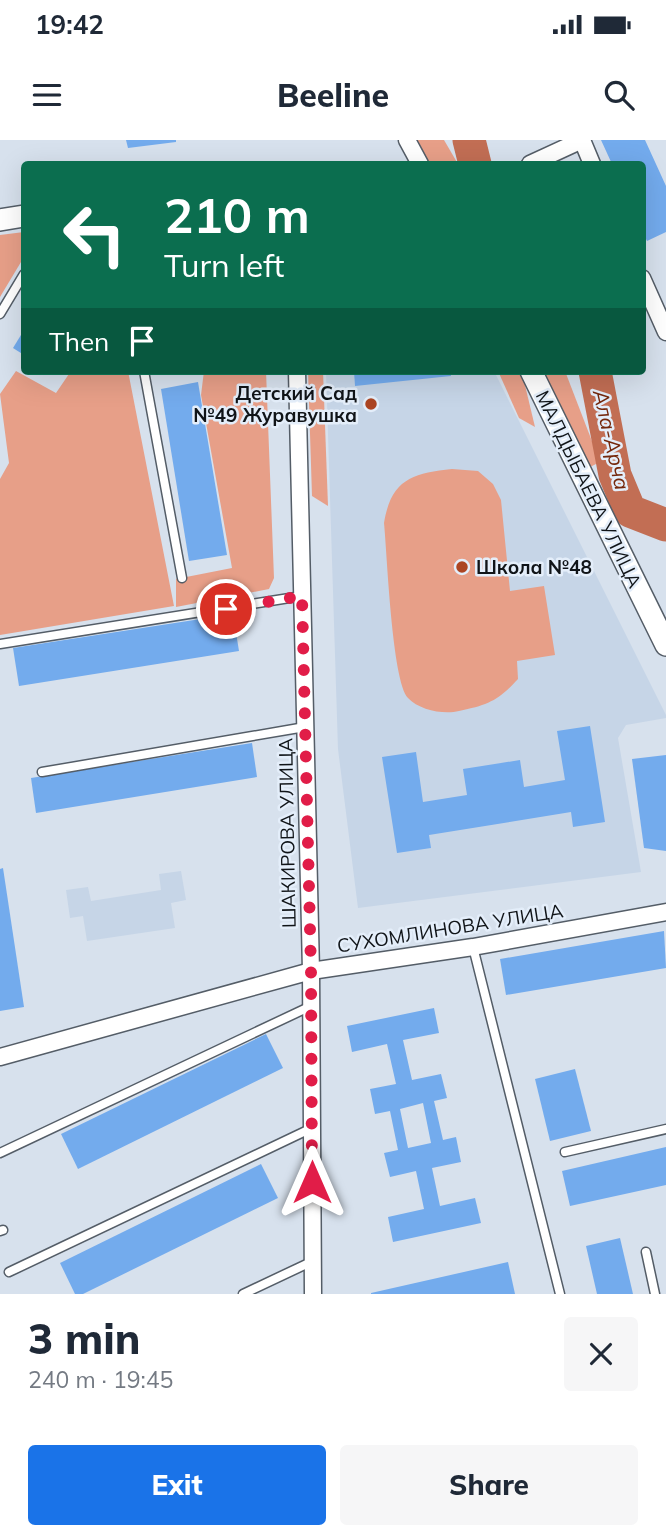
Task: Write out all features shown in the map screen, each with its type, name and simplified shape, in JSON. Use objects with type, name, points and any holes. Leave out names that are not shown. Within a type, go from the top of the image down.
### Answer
[{"type":"street","points":[[407,140],[418,161]]},
{"type":"street","points":[[536,161],[582,140],[591,161]]},
{"type":"street","points":[[0,220],[21,216]]},
{"type":"street","points":[[646,287],[666,332]]},
{"type":"street","name":"ШАКИРОВА УЛИЦА","points":[[297,375],[311,971],[313,1294]]},
{"type":"street","name":"МАЛДЫБАЕВА УЛИЦА","points":[[533,375],[666,645]]},
{"type":"street","name":"СУХОМЛИНОВА УЛИЦА","points":[[0,1057],[311,971],[473,947],[666,912]]},
{"type":"lane","points":[[0,314],[21,279]]},
{"type":"lane","points":[[145,375],[182,578]]},
{"type":"lane","points":[[0,645],[302,596]]},
{"type":"lane","points":[[42,772],[305,727]]},
{"type":"lane","points":[[473,947],[560,1294]]},
{"type":"lane","points":[[0,1153],[311,1006]]},
{"type":"lane","points":[[9,1272],[312,1128]]},
{"type":"lane","points":[[565,1152],[666,1129]]},
{"type":"lane","points":[[646,1252],[655,1294]]},
{"type":"lane","points":[[243,1294],[313,1261]]},
{"type":"shaded area","points":[[417,140],[444,140],[456,161],[428,161]]},
{"type":"shaded area","points":[[21,232],[21,262],[0,297],[0,235]]},
{"type":"shaded area","points":[[16,371],[56,393],[68,375],[129,375],[174,606],[0,635],[0,479],[9,463],[0,394]]},
{"type":"shaded area","points":[[204,375],[266,375],[274,578],[269,589],[176,607],[176,579],[232,568],[201,395]]},
{"type":"shaded area","points":[[308,375],[323,375],[328,506],[312,496]]},
{"type":"shaded area","name":"Школа №48","points":[[326,375],[496,375],[666,715],[666,718],[626,725],[618,738],[641,872],[358,908],[338,749]]},
{"type":"shaded area","points":[[500,375],[520,375],[524,381],[535,427],[519,418]]},
{"type":"shaded area","points":[[545,375],[567,375],[600,462],[590,467]]},
{"type":"shaded area","points":[[452,469],[478,471],[493,484],[501,500],[510,591],[544,586],[555,655],[517,661],[518,679],[498,697],[478,707],[446,712],[418,706],[408,698],[402,687],[394,643],[384,523],[392,497],[406,481],[425,473]]},
{"type":"shaded area","points":[[181,871],[186,900],[171,903],[175,928],[87,941],[83,916],[70,918],[66,890],[88,887],[91,901],[161,890],[159,874]]},
{"type":"building","points":[[126,140],[176,140],[176,142],[128,148]]},
{"type":"building","points":[[601,140],[645,140],[666,186],[666,232],[647,241],[646,239],[646,161],[611,161]]},
{"type":"building","points":[[21,335],[21,353],[13,348]]},
{"type":"building","points":[[354,375],[451,376],[355,386]]},
{"type":"building","points":[[198,382],[227,555],[189,561],[161,389]]},
{"type":"building","points":[[233,614],[239,651],[19,686],[13,648]]},
{"type":"building","points":[[590,726],[605,822],[573,827],[571,812],[429,835],[431,848],[397,853],[382,757],[416,752],[423,802],[467,795],[463,769],[520,760],[524,787],[565,780],[557,731]]},
{"type":"building","points":[[252,743],[257,777],[36,813],[31,778]]},
{"type":"building","points":[[666,755],[666,851],[644,848],[632,759]]},
{"type":"building","points":[[3,868],[24,1007],[0,1011],[0,869]]},
{"type":"building","points":[[664,931],[666,968],[506,995],[500,959]]},
{"type":"building","points":[[434,1008],[439,1033],[403,1040],[412,1080],[441,1074],[447,1098],[434,1101],[443,1140],[456,1137],[461,1162],[432,1168],[440,1206],[475,1198],[481,1223],[393,1242],[388,1217],[424,1209],[416,1171],[390,1177],[384,1153],[398,1150],[390,1111],[375,1114],[370,1089],[396,1084],[387,1044],[352,1052],[347,1026]],"holes":[[[423,1103],[431,1143],[408,1148],[400,1109]]]},
{"type":"building","points":[[266,1034],[283,1068],[78,1169],[61,1134]]},
{"type":"building","points":[[575,1069],[591,1131],[550,1141],[535,1079]]},
{"type":"building","points":[[666,1147],[666,1185],[570,1206],[562,1171]]},
{"type":"building","points":[[261,1164],[278,1198],[83,1294],[75,1294],[60,1263]]},
{"type":"building","points":[[620,1238],[633,1294],[597,1294],[586,1246]]},
{"type":"building","points":[[508,1262],[515,1294],[371,1294],[371,1293]]},
{"type":"waterway","name":"Ала-Арча","points":[[469,140],[474,161]]},
{"type":"waterway","name":"Ала-Арча","points":[[596,375],[615,475],[630,511],[666,525]]},
{"type":"place","name":"Детский Сад №49 Журавушка","points":[[371,404]]},
{"type":"place","name":"Школа №48","points":[[462,567]]},
{"type":"route","points":[[226,609],[302,596],[311,971],[312,1182]]}]
